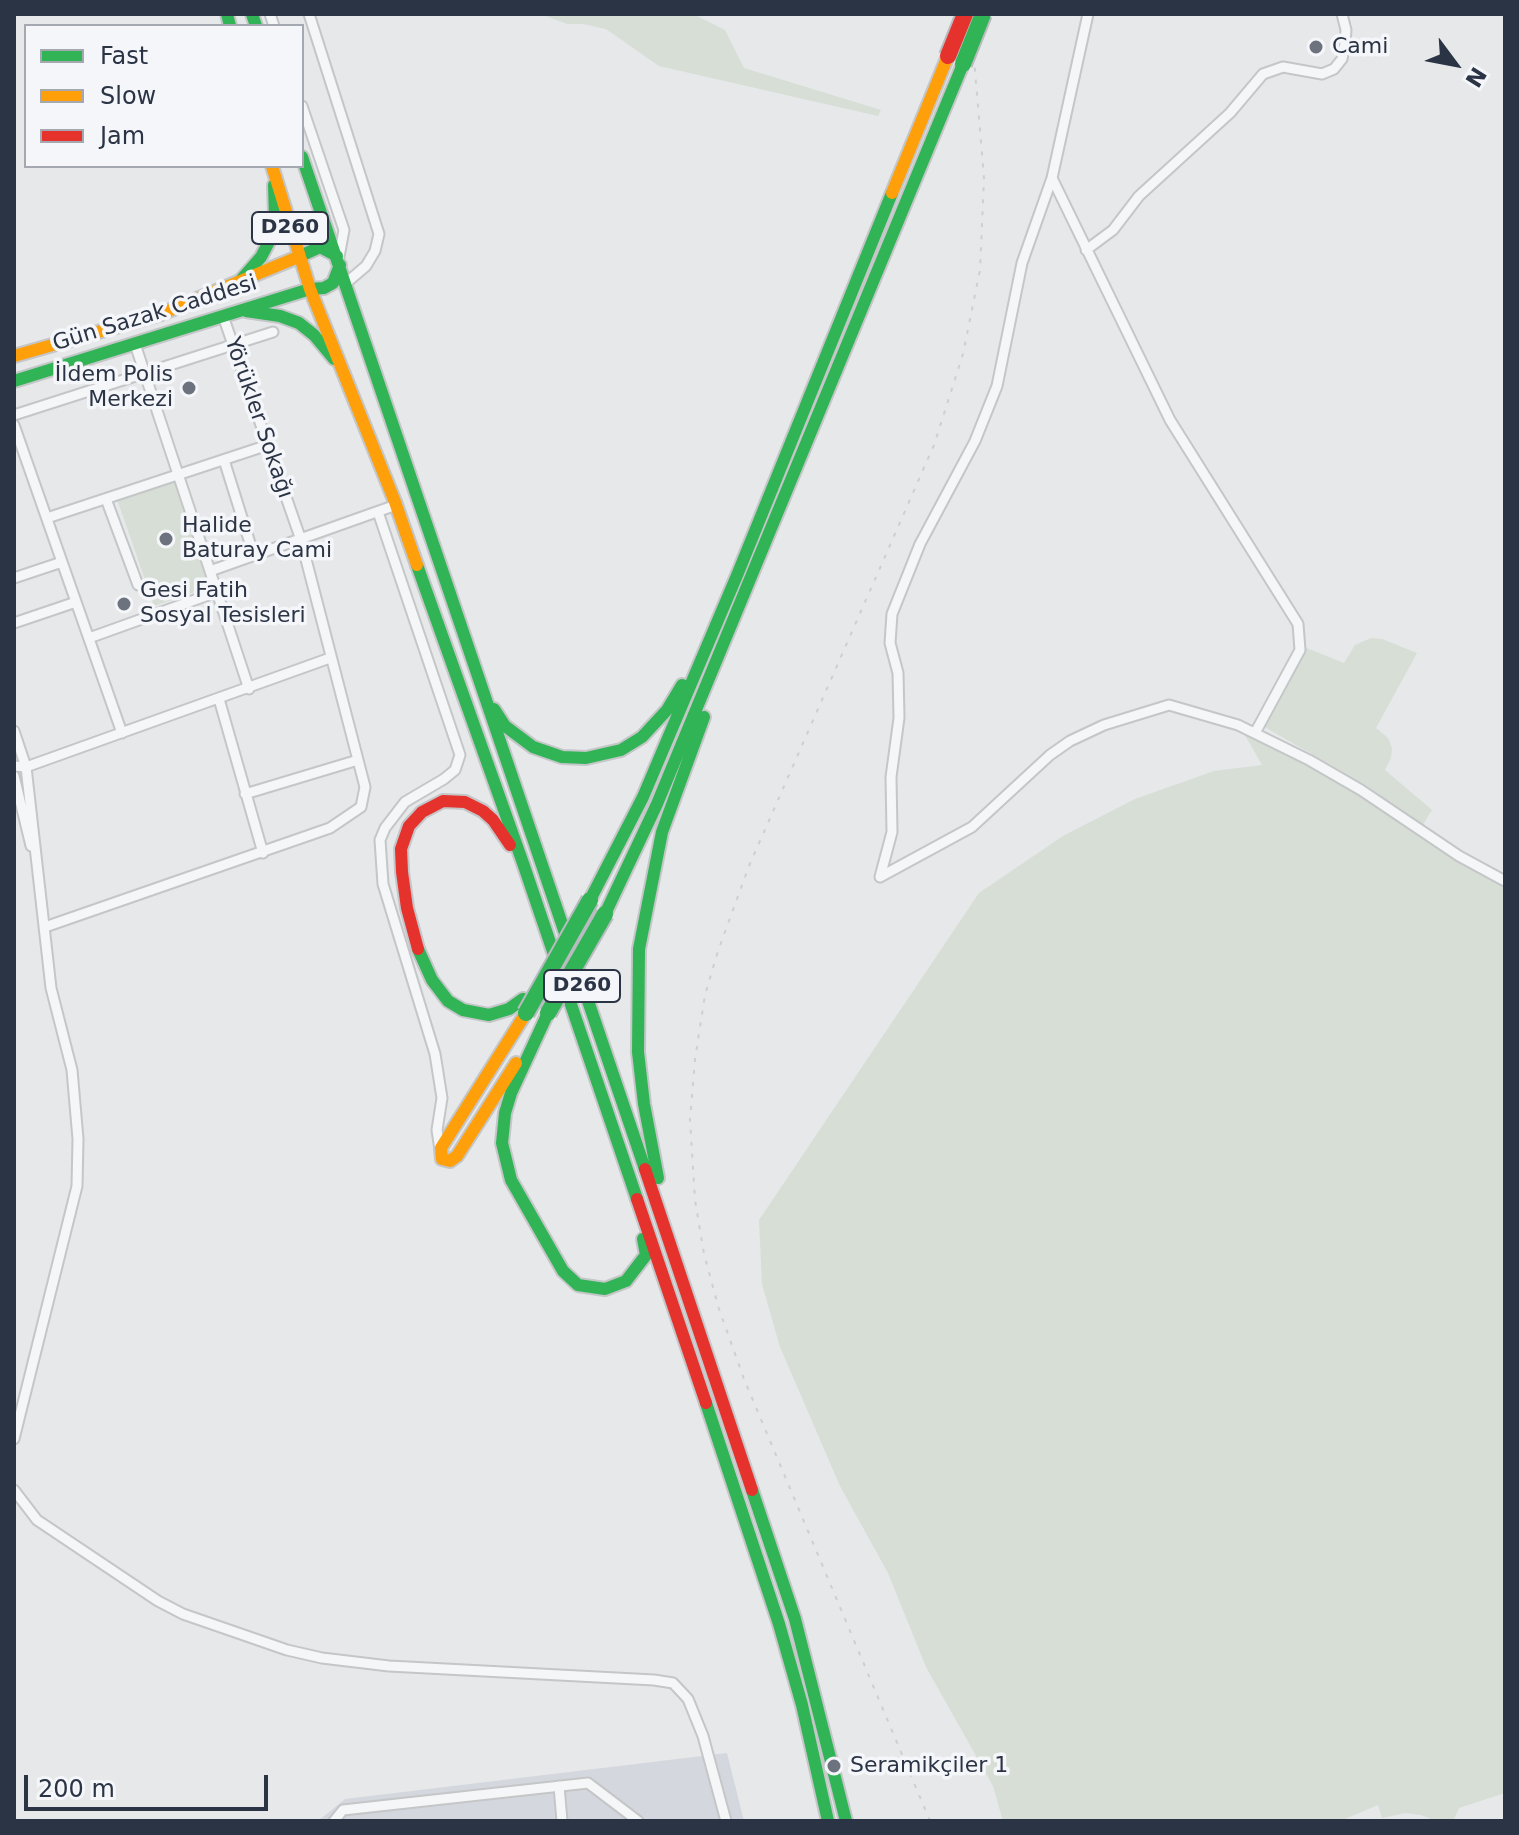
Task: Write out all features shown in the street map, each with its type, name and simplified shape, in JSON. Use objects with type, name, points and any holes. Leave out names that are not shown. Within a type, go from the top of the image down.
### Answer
[{"type":"main road","points":[[955,60],[965,14]]},
{"type":"main road","points":[[745,574],[643,797],[590,900],[440,1151],[445,1160],[450,1161],[457,1156],[548,1013],[605,914],[657,804],[745,574],[955,60],[983,14]]},
{"type":"main road","name":"D260","points":[[304,163],[795,1619],[821,1712],[846,1821]]},
{"type":"main road","name":"D260","points":[[272,168],[298,257],[396,505],[524,866],[633,1188],[779,1624],[802,1705],[828,1821]]},
{"type":"main road","points":[[237,285],[261,257],[272,236],[275,217],[272,168]]},
{"type":"main road","points":[[298,257],[320,247],[338,260],[338,275],[333,283],[324,288],[310,289]]},
{"type":"main road","name":"Gün Sazak Caddesi","points":[[14,356],[161,314],[237,285],[298,257]]},
{"type":"main road","name":"Gün Sazak Caddesi","points":[[14,381],[310,289]]},
{"type":"main road","points":[[243,311],[280,316],[299,323],[319,340],[343,371]]},
{"type":"main road","points":[[480,688],[505,726],[541,751],[578,759],[621,750],[648,732],[667,710],[745,574]]},
{"type":"main road","points":[[673,1250],[641,1078],[637,1007],[640,939],[662,832],[745,574]]},
{"type":"main road","points":[[524,866],[489,815],[471,804],[458,801],[438,803],[422,812],[409,826],[401,849],[411,925],[422,959],[440,992],[457,1007],[484,1015],[525,1006]]},
{"type":"main road","points":[[548,1013],[511,1093],[502,1143],[511,1180],[563,1271],[575,1283],[594,1289],[610,1288],[626,1281],[640,1268],[646,1255],[633,1188]]},
{"type":"street","points":[[309,14],[379,234],[375,251],[366,266],[346,283]]},
{"type":"street","points":[[1088,14],[1052,178],[1022,263],[1004,358],[991,405],[971,450],[920,544],[892,614],[890,643],[898,673],[899,718],[891,777],[892,832],[880,877],[972,827],[1050,755],[1093,730],[1169,705],[1255,733],[1335,775],[1459,856],[1505,881]]},
{"type":"street","points":[[1086,250],[1113,230],[1139,196],[1230,113],[1263,74],[1283,67],[1322,74],[1334,69],[1342,59],[1345,43],[1342,14]]},
{"type":"street","points":[[304,112],[344,230],[338,260]]},
{"type":"street","points":[[1052,178],[1170,420],[1298,624],[1300,650],[1255,733]]},
{"type":"street","name":"Yörükler Sokağı","points":[[223,316],[301,540],[365,787],[361,807],[330,828],[263,853]]},
{"type":"street","points":[[14,415],[273,332]]},
{"type":"street","points":[[135,344],[249,689]]},
{"type":"street","points":[[14,425],[122,733]]},
{"type":"street","points":[[47,518],[268,445]]},
{"type":"street","points":[[224,460],[254,556]]},
{"type":"street","points":[[106,499],[138,585]]},
{"type":"street","points":[[210,571],[396,505]]},
{"type":"street","points":[[378,512],[460,755],[455,770],[405,802],[385,828],[380,840],[383,884],[435,1054],[442,1098],[437,1137],[440,1151]]},
{"type":"street","points":[[14,578],[62,562]]},
{"type":"street","points":[[89,638],[217,592]]},
{"type":"street","points":[[14,623],[76,602]]},
{"type":"street","points":[[14,766],[26,767],[330,658]]},
{"type":"street","points":[[45,927],[263,853],[219,699]]},
{"type":"street","points":[[14,731],[26,767],[51,988],[72,1070],[78,1139],[77,1186],[14,1439]]},
{"type":"street","points":[[245,794],[358,760]]},
{"type":"street","points":[[26,767],[15,780],[42,898]]},
{"type":"street","points":[[14,1490],[37,1520],[158,1601],[183,1614],[287,1650],[322,1658],[389,1666],[673,1683],[688,1699],[703,1736],[726,1821]]},
{"type":"street","points":[[334,1821],[343,1810],[588,1783],[638,1821]]},
{"type":"street","points":[[559,1786],[562,1821]]},
{"type":"street","points":[[343,1810],[344,1821]]},
{"type":"shaded area","points":[[541,14],[693,14],[725,30],[744,68],[881,110],[878,116],[659,66],[606,29],[567,24]]},
{"type":"shaded area","points":[[175,479],[212,586],[154,606],[117,499]]},
{"type":"shaded area","points":[[1371,638],[1382,639],[1417,653],[1376,728],[1388,738],[1392,748],[1385,770],[1432,810],[1422,826],[1366,785],[1261,725],[1304,647],[1344,663],[1355,645]]},
{"type":"shaded area","points":[[1242,730],[1361,796],[1440,851],[1505,887],[1505,1793],[1459,1808],[1453,1821],[1436,1821],[1405,1813],[1382,1818],[1378,1805],[1340,1821],[1003,1821],[993,1786],[926,1667],[888,1573],[840,1486],[780,1347],[762,1284],[759,1220],[979,893],[1063,836],[1135,799],[1214,771],[1262,765]]},
{"type":"shaded area","points":[[727,1753],[744,1821],[318,1821],[345,1799]]},
{"type":"railway","points":[[930,1821],[744,1379],[719,1309],[704,1254],[695,1200],[690,1120],[705,995],[718,951],[749,866],[934,445],[963,354],[980,270],[984,178],[974,59],[961,14]]},
{"type":"traffic: fast","points":[[227,14],[230,24]]},
{"type":"traffic: fast","points":[[252,14],[255,24]]},
{"type":"traffic: fast","points":[[963,64],[983,14]]},
{"type":"traffic: fast","points":[[605,914],[657,804],[963,64]]},
{"type":"traffic: fast","points":[[304,163],[645,1169]]},
{"type":"traffic: fast","points":[[241,280],[261,257],[272,236],[274,185]]},
{"type":"traffic: fast","points":[[590,900],[643,797],[738,573],[892,193]]},
{"type":"traffic: fast","points":[[298,257],[320,247],[337,256]]},
{"type":"traffic: fast","points":[[310,289],[324,288],[333,283],[340,265]]},
{"type":"traffic: fast","points":[[14,381],[310,289]]},
{"type":"traffic: fast","points":[[246,311],[280,316],[299,323],[334,359]]},
{"type":"traffic: fast","points":[[417,565],[524,866],[637,1199]]},
{"type":"traffic: fast","points":[[494,709],[505,726],[533,747],[562,757],[586,758],[621,750],[642,737],[667,710],[682,685]]},
{"type":"traffic: fast","points":[[658,1178],[638,1052],[639,949],[662,832],[704,717]]},
{"type":"traffic: fast","points":[[526,1013],[590,900]]},
{"type":"traffic: fast","points":[[548,1013],[605,914]]},
{"type":"traffic: fast","points":[[418,949],[432,980],[448,1001],[463,1010],[489,1015],[509,1009],[523,999]]},
{"type":"traffic: fast","points":[[548,1013],[505,1113],[502,1143],[511,1180],[563,1271],[578,1285],[605,1289],[626,1281],[646,1255],[643,1239]]},
{"type":"traffic: fast","points":[[706,1403],[779,1624],[802,1705],[828,1821]]},
{"type":"traffic: fast","points":[[752,1490],[795,1619],[846,1821]]},
{"type":"traffic: slow","points":[[892,193],[948,56]]},
{"type":"traffic: slow","points":[[273,168],[310,289],[417,565]]},
{"type":"traffic: slow","points":[[14,356],[161,314],[298,257]]},
{"type":"traffic: slow","points":[[516,1063],[457,1156],[450,1161],[442,1159],[441,1148],[526,1013]]},
{"type":"traffic: jam","points":[[948,56],[965,14]]},
{"type":"traffic: jam","points":[[418,949],[407,908],[402,872],[401,849],[409,826],[422,812],[443,801],[465,802],[493,820],[510,845]]},
{"type":"traffic: jam","points":[[645,1169],[752,1490]]},
{"type":"traffic: jam","points":[[637,1199],[706,1403]]},
{"type":"place","name":"Cami","points":[[1316,47]]},
{"type":"place","name":"İldem Polis Merkezi","points":[[189,388]]},
{"type":"place","name":"Halide Baturay Cami","points":[[166,539]]},
{"type":"place","name":"Gesi Fatih Sosyal Tesisleri","points":[[124,604]]},
{"type":"place","name":"Seramikçiler 1","points":[[834,1766]]}]
